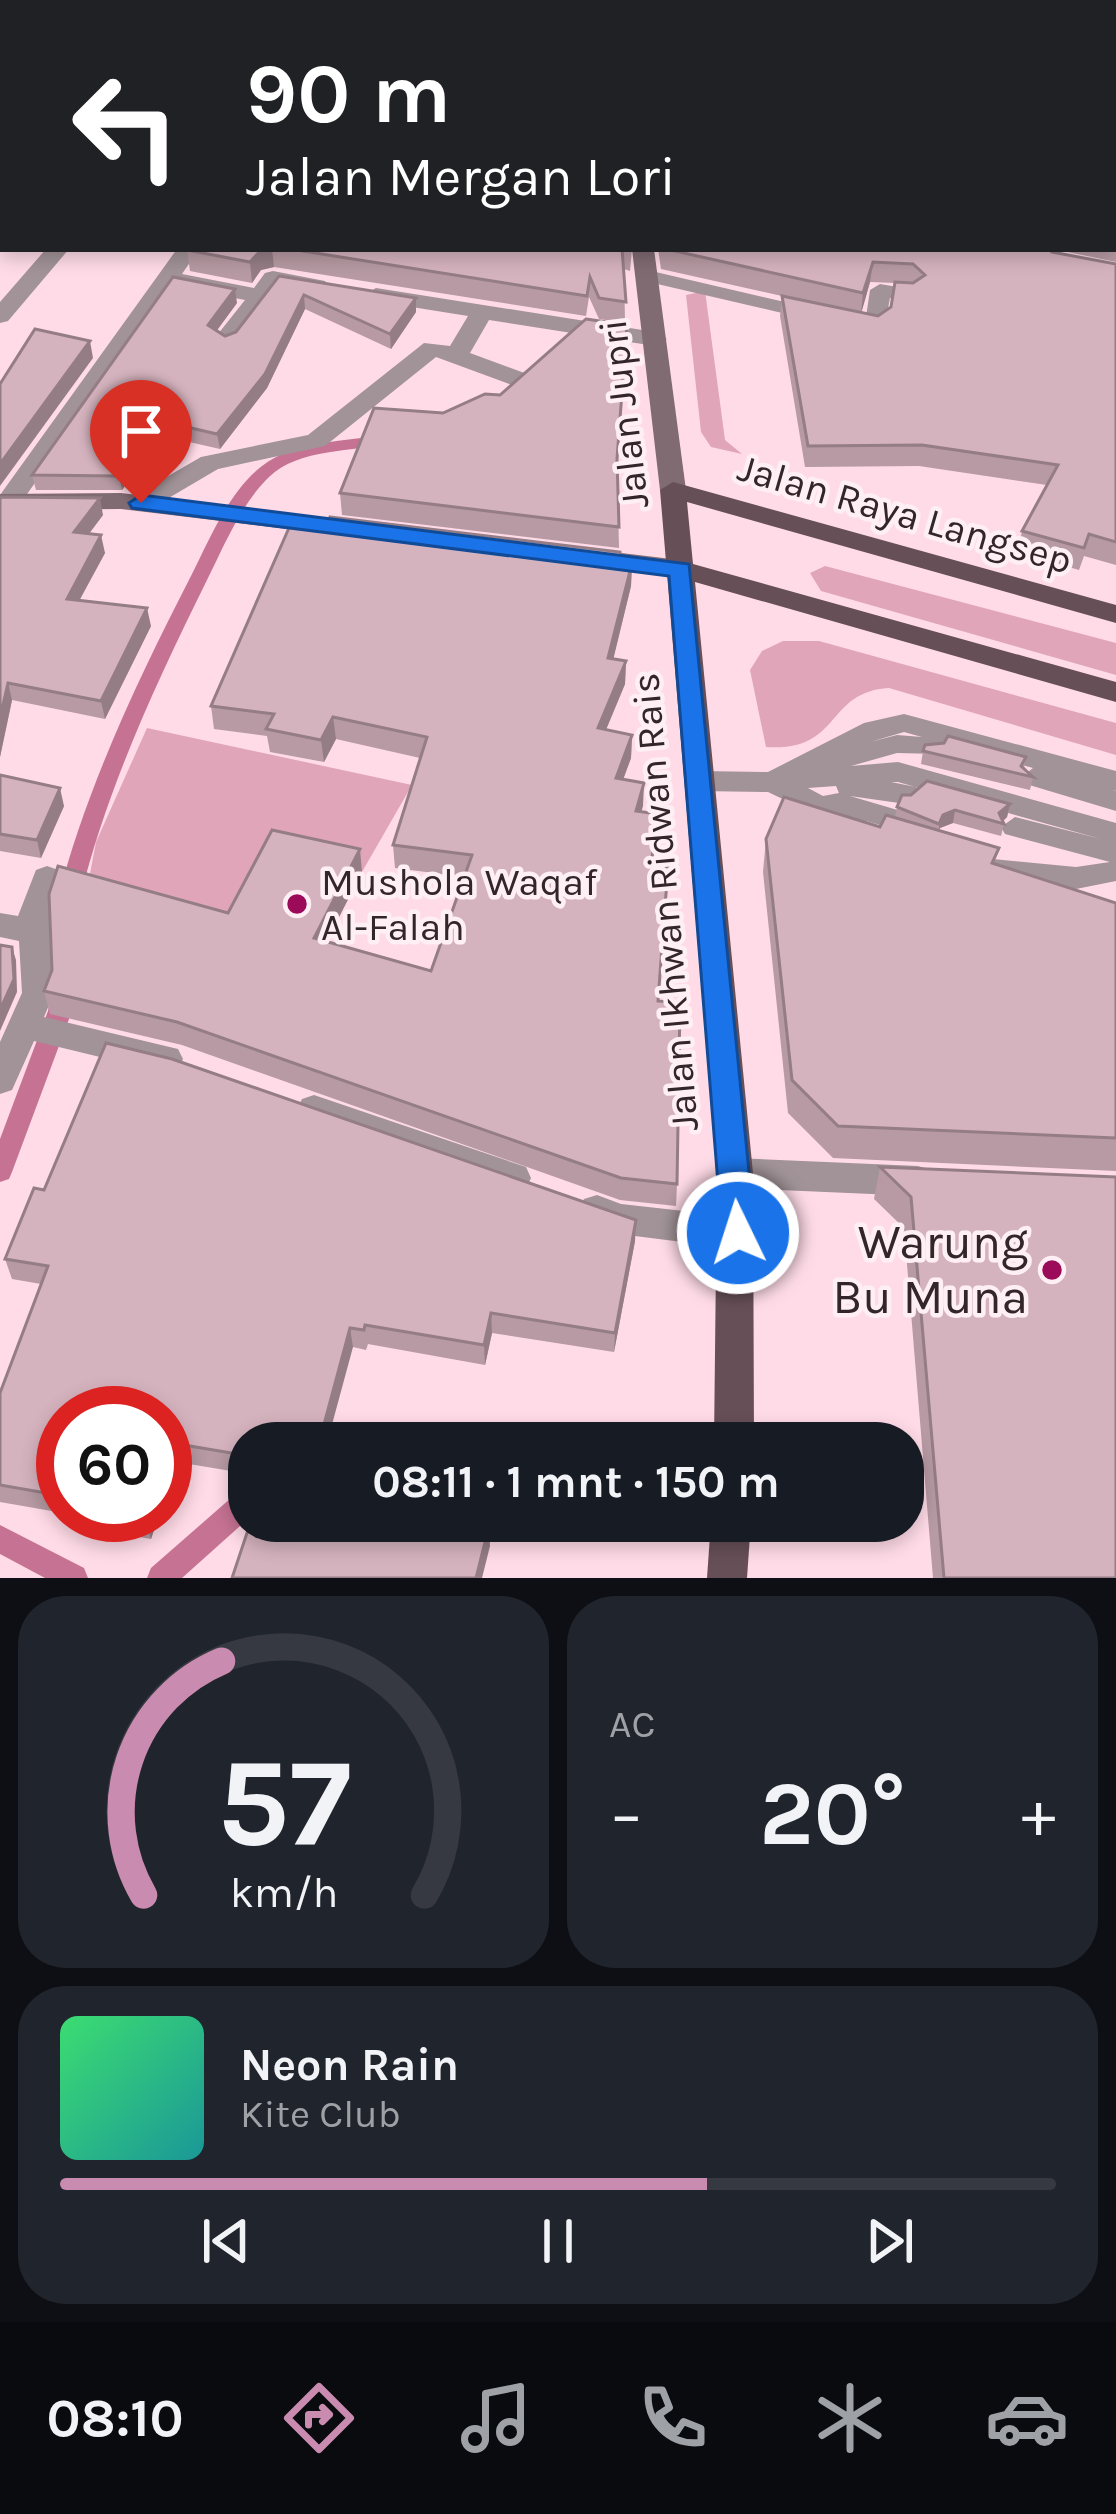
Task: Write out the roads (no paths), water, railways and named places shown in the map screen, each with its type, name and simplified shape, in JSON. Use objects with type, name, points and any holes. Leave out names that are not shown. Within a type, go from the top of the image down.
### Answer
[{"type":"main road","name":"Jalan Jupri","points":[[673,490],[680,569]]},
{"type":"main road","name":"Jalan Raya Langsep","points":[[673,490],[1116,614]]},
{"type":"main road","points":[[680,569],[1116,692]]},
{"type":"main road","name":"Jalan Ikhwan Ridwan Rais","points":[[680,569],[738,1233],[734,1422]]},
{"type":"main road","points":[[727,1578],[730,1542]]},
{"type":"street","points":[[0,316],[55,252]]},
{"type":"street","points":[[4,501],[186,252]]},
{"type":"street","name":"Jalan Jupri","points":[[643,252],[673,490]]},
{"type":"street","points":[[166,278],[260,296]]},
{"type":"street","points":[[226,339],[273,278],[655,339]]},
{"type":"street","points":[[456,356],[482,312]]},
{"type":"street","points":[[141,503],[210,463],[316,441],[432,348],[521,380]]},
{"type":"street","points":[[4,501],[141,503],[352,529]]},
{"type":"street","points":[[566,555],[680,569]]},
{"type":"street","points":[[0,1080],[28,1027],[38,993],[34,916],[47,878]]},
{"type":"street","points":[[0,925],[36,932]]},
{"type":"street","points":[[28,1027],[78,1035],[200,1070]]},
{"type":"street","points":[[279,1097],[619,1219],[738,1233]]},
{"type":"street","points":[[734,1173],[951,1183]]},
{"type":"lane","points":[[646,276],[873,327],[880,290],[908,294]]},
{"type":"lane","points":[[772,782],[873,729],[904,724],[1116,781]]},
{"type":"lane","points":[[772,782],[881,747],[928,746]]},
{"type":"lane","points":[[772,782],[898,772],[1116,832]]},
{"type":"lane","points":[[1035,777],[1116,801]]},
{"type":"lane","points":[[699,781],[906,794]]},
{"type":"lane","points":[[772,782],[839,817],[935,840]]},
{"type":"lane","points":[[1016,826],[1116,853]]},
{"type":"lane","points":[[1115,904],[985,860],[1076,878],[1116,870]]},
{"type":"waterway","points":[[69,898],[96,810],[152,676],[242,500],[275,464],[386,439]]},
{"type":"waterway","points":[[0,1172],[60,1011],[61,989]]},
{"type":"waterway","points":[[161,1578],[228,1519]]},
{"type":"waterway","points":[[0,1539],[74,1578]]},
{"type":"place","name":"Mushola Waqaf Al-Falah","points":[[297,904]]},
{"type":"place","name":"Warung Bu Muna","points":[[1052,1270]]}]
